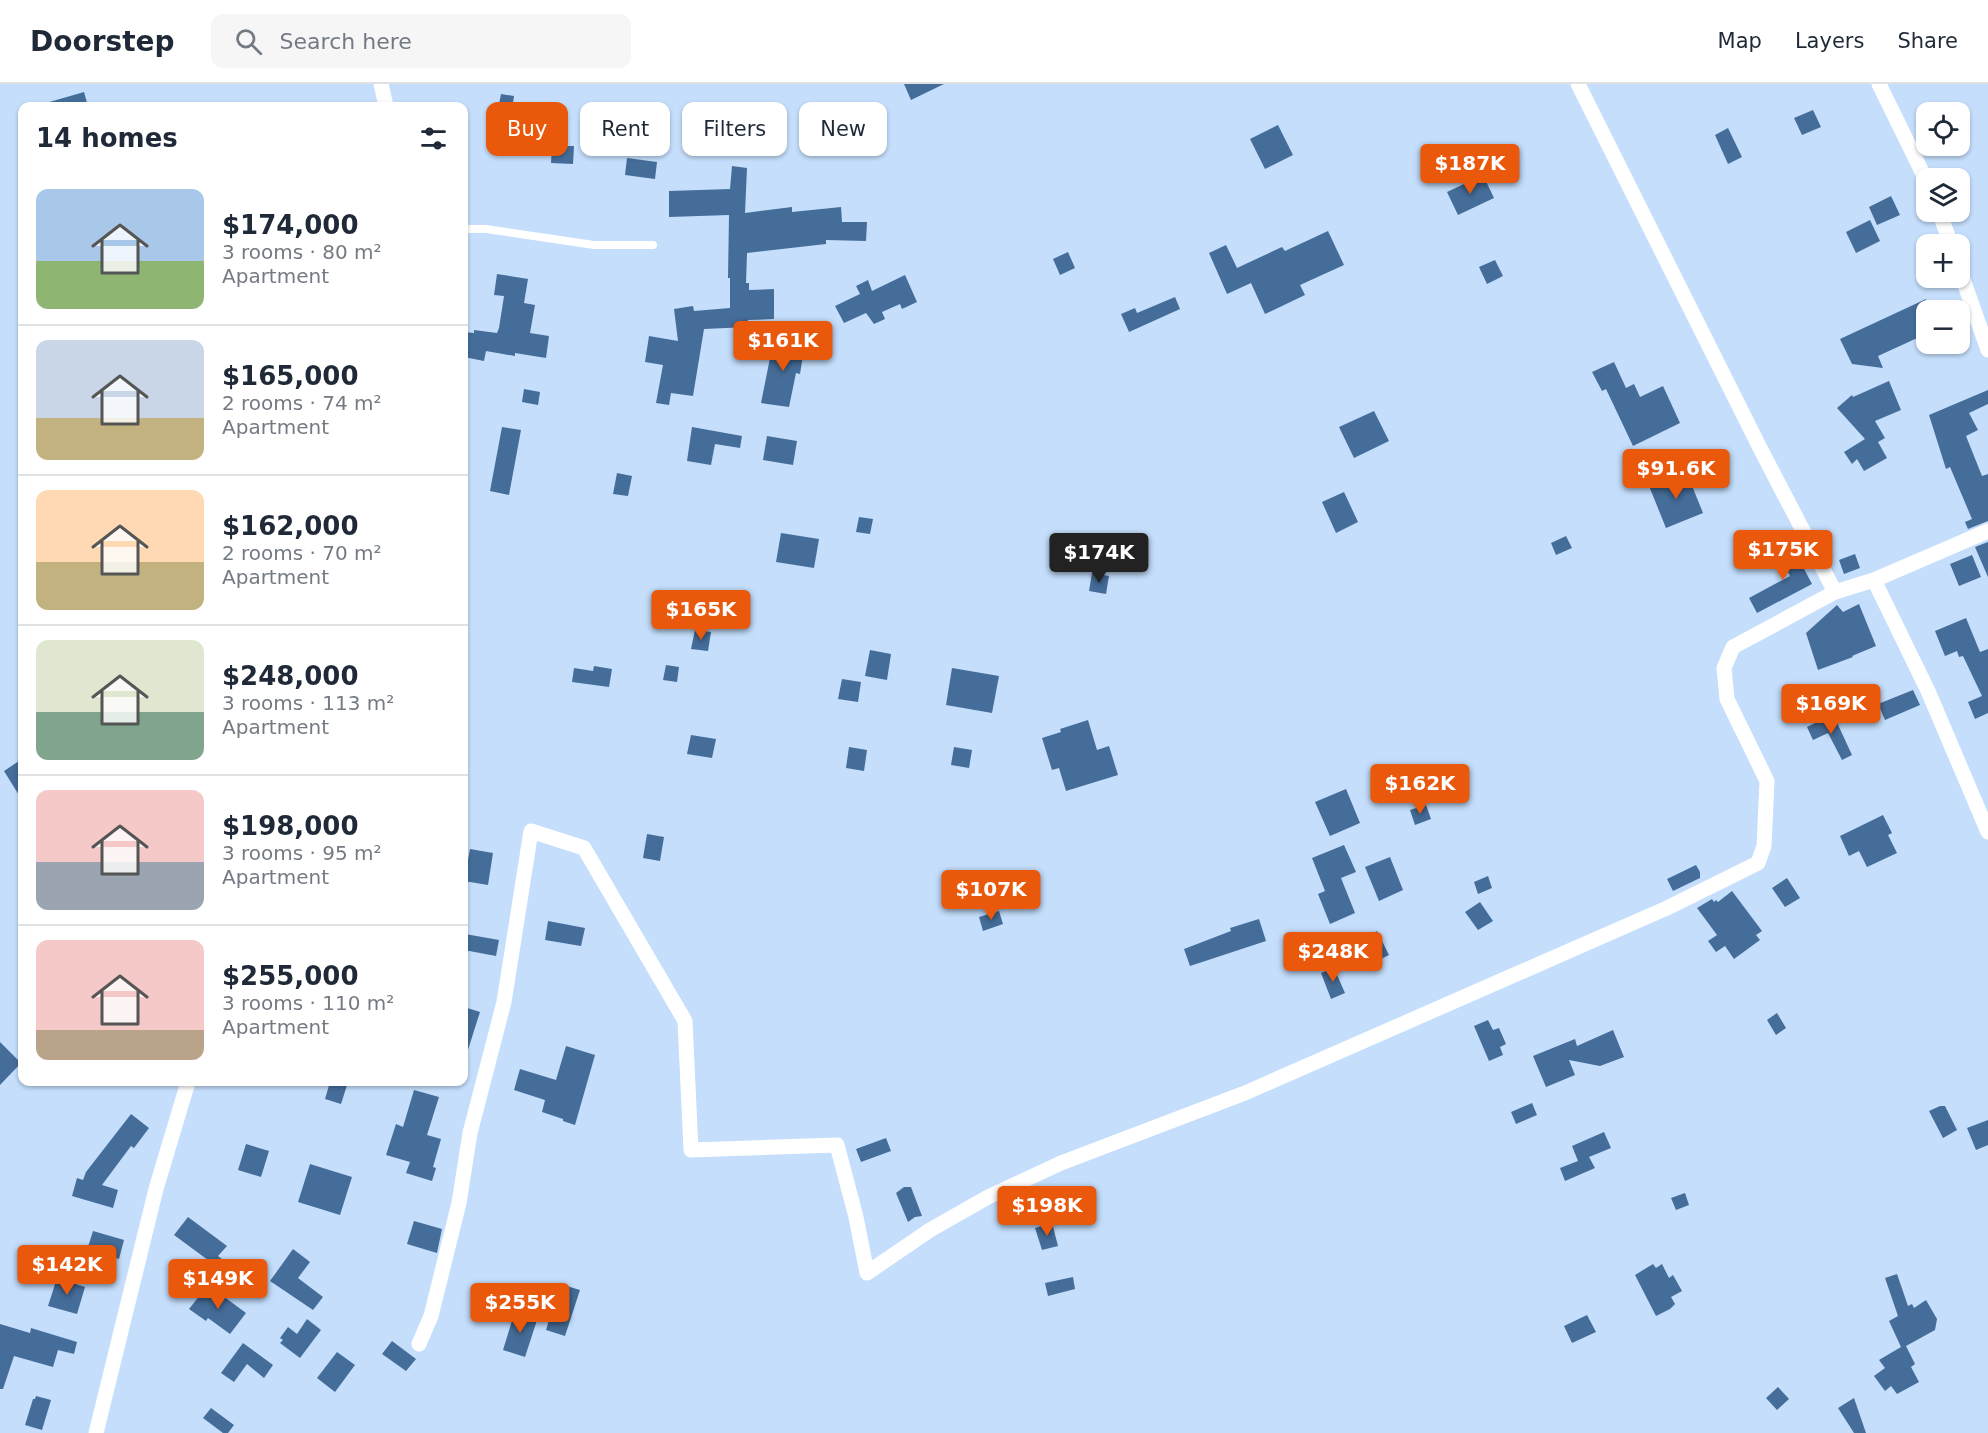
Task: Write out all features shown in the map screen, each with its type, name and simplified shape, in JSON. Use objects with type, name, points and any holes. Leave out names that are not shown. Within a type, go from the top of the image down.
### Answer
[{"type":"street","points":[[381,84],[385,102]]},
{"type":"street","points":[[1578,84],[1834,592]]},
{"type":"street","points":[[1879,84],[1920,168]]},
{"type":"street","points":[[1966,288],[1988,351]]},
{"type":"street","points":[[420,1344],[431,1316],[459,1203],[470,1133],[504,1002],[531,831],[584,848],[684,1021],[691,1150],[837,1145],[856,1217],[867,1274],[930,1230],[988,1197],[1062,1163],[1245,1093],[1667,908],[1758,863],[1764,846],[1767,781],[1727,699],[1724,668],[1733,647],[1834,592],[1874,580],[1988,531]]},
{"type":"street","points":[[1874,580],[1928,691],[1988,832]]},
{"type":"street","points":[[96,1433],[156,1189],[187,1086]]},
{"type":"lane","points":[[468,229],[486,229],[594,245],[653,245]]},
{"type":"building","points":[[904,84],[944,84],[911,100]]},
{"type":"building","points":[[84,92],[87,102],[49,102]]},
{"type":"building","points":[[501,94],[514,96],[513,102],[499,102]]},
{"type":"building","points":[[1813,110],[1821,127],[1802,135],[1794,118]]},
{"type":"building","points":[[1278,125],[1293,155],[1265,169],[1250,139]]},
{"type":"building","points":[[1728,128],[1742,157],[1728,164],[1715,135]]},
{"type":"building","points":[[568,146],[574,146],[573,164],[551,163],[551,156],[568,156]]},
{"type":"building","points":[[627,158],[657,162],[655,179],[625,175]]},
{"type":"building","points":[[732,166],[747,168],[745,213],[792,207],[792,212],[841,207],[842,222],[867,222],[866,241],[826,240],[826,244],[747,253],[746,283],[749,283],[749,290],[774,289],[774,319],[748,320],[748,327],[704,329],[693,396],[671,393],[669,405],[656,403],[663,365],[645,362],[649,336],[678,341],[674,309],[693,306],[694,311],[730,308],[729,215],[669,217],[669,191],[730,189]]},
{"type":"building","points":[[1483,175],[1494,198],[1458,215],[1447,192]]},
{"type":"building","points":[[1891,196],[1900,215],[1877,225],[1869,207]]},
{"type":"building","points":[[1870,220],[1880,241],[1856,253],[1846,232]]},
{"type":"building","points":[[1328,231],[1344,265],[1300,285],[1305,295],[1265,314],[1251,283],[1227,294],[1209,253],[1226,245],[1237,268],[1282,247],[1285,251]]},
{"type":"building","points":[[1068,252],[1075,268],[1060,275],[1053,259]]},
{"type":"building","points":[[1495,260],[1503,276],[1487,284],[1479,267]]},
{"type":"building","points":[[497,274],[528,279],[524,303],[535,305],[530,333],[549,336],[546,358],[486,351],[484,361],[468,358],[468,332],[474,333],[474,330],[497,333],[504,296],[494,295]]},
{"type":"building","points":[[905,275],[917,302],[902,309],[900,304],[882,312],[885,319],[874,324],[866,313],[844,323],[835,306],[860,294],[856,286],[868,280],[872,291]]},
{"type":"building","points":[[1175,297],[1180,309],[1129,332],[1121,314],[1135,308],[1137,313]]},
{"type":"building","points":[[1916,304],[1916,339],[1878,356],[1883,368],[1852,364],[1840,339]]},
{"type":"building","points":[[774,338],[805,343],[800,374],[796,373],[789,407],[761,403]]},
{"type":"building","points":[[1614,362],[1626,388],[1634,384],[1640,397],[1663,386],[1680,423],[1633,446],[1606,389],[1602,391],[1592,372]]},
{"type":"building","points":[[1889,381],[1901,410],[1875,421],[1885,438],[1878,442],[1887,458],[1864,471],[1857,459],[1852,464],[1844,452],[1865,439],[1837,408],[1852,395],[1853,397]]},
{"type":"building","points":[[524,389],[540,392],[538,405],[522,402]]},
{"type":"building","points":[[1988,390],[1988,404],[1969,413],[1978,430],[1966,436],[1982,476],[1988,474],[1988,521],[1968,529],[1965,522],[1972,519],[1950,467],[1946,469],[1929,415]]},
{"type":"building","points":[[1374,411],[1389,441],[1354,458],[1339,427]]},
{"type":"building","points":[[502,427],[521,430],[509,495],[490,491]]},
{"type":"building","points":[[692,427],[742,436],[740,448],[715,444],[711,465],[687,461]]},
{"type":"building","points":[[767,436],[797,441],[793,465],[763,460]]},
{"type":"building","points":[[1686,471],[1703,513],[1666,528],[1649,486]]},
{"type":"building","points":[[617,473],[632,476],[628,496],[613,494]]},
{"type":"building","points":[[1344,492],[1358,522],[1336,533],[1322,502]]},
{"type":"building","points":[[859,517],[873,519],[870,534],[856,532]]},
{"type":"building","points":[[781,533],[819,539],[814,568],[776,562]]},
{"type":"building","points":[[1566,536],[1572,548],[1556,555],[1551,543]]},
{"type":"building","points":[[1789,540],[1812,584],[1757,613],[1749,598],[1790,576],[1776,547]]},
{"type":"building","points":[[1988,542],[1988,577],[1975,547]]},
{"type":"building","points":[[1855,554],[1860,568],[1844,574],[1839,560]]},
{"type":"building","points":[[1972,555],[1981,577],[1959,586],[1950,564]]},
{"type":"building","points":[[1092,573],[1109,576],[1106,594],[1089,591]]},
{"type":"building","points":[[1859,604],[1876,646],[1818,670],[1806,633],[1837,605],[1843,612]]},
{"type":"building","points":[[1966,618],[1980,652],[1988,649],[1988,713],[1975,719],[1968,702],[1982,696],[1963,656],[1959,657],[1957,651],[1945,656],[1935,631]]},
{"type":"building","points":[[695,630],[711,632],[708,651],[691,649]]},
{"type":"building","points":[[870,650],[891,654],[887,680],[865,676]]},
{"type":"building","points":[[666,665],[679,667],[677,682],[663,680]]},
{"type":"building","points":[[594,666],[612,669],[609,687],[572,682],[574,668],[593,671]]},
{"type":"building","points":[[952,668],[999,676],[992,713],[946,705]]},
{"type":"building","points":[[842,679],[861,682],[858,702],[838,699]]},
{"type":"building","points":[[1913,690],[1920,705],[1885,720],[1878,704]]},
{"type":"building","points":[[1833,714],[1852,755],[1842,760],[1828,733],[1813,740],[1807,727]]},
{"type":"building","points":[[1088,720],[1097,750],[1109,746],[1118,775],[1066,791],[1059,768],[1052,770],[1042,738],[1061,732],[1060,729]]},
{"type":"building","points":[[691,735],[716,739],[712,758],[687,754]]},
{"type":"building","points":[[849,747],[867,750],[864,771],[846,768]]},
{"type":"building","points":[[954,747],[972,750],[969,768],[951,765]]},
{"type":"building","points":[[18,762],[18,794],[4,771]]},
{"type":"building","points":[[1346,789],[1360,823],[1330,836],[1315,802]]},
{"type":"building","points":[[1426,805],[1431,819],[1415,825],[1410,810]]},
{"type":"building","points":[[1883,815],[1892,833],[1888,835],[1897,853],[1867,867],[1859,851],[1849,856],[1840,836]]},
{"type":"building","points":[[647,834],[664,837],[660,861],[643,858]]},
{"type":"building","points":[[1344,845],[1356,872],[1341,878],[1355,913],[1330,924],[1318,894],[1325,891],[1312,858]]},
{"type":"building","points":[[470,849],[493,853],[488,885],[468,882]]},
{"type":"building","points":[[1390,857],[1403,890],[1379,901],[1365,867]]},
{"type":"building","points":[[1696,865],[1700,878],[1673,891],[1667,879]]},
{"type":"building","points":[[1488,876],[1492,888],[1478,894],[1474,882]]},
{"type":"building","points":[[1787,878],[1800,898],[1785,907],[1772,888]]},
{"type":"building","points":[[1732,891],[1762,931],[1756,935],[1760,940],[1734,959],[1725,946],[1716,952],[1708,941],[1717,935],[1697,908],[1712,899],[1718,902]]},
{"type":"building","points":[[1480,902],[1493,921],[1478,930],[1465,912]]},
{"type":"building","points":[[999,911],[1003,924],[983,931],[979,917]]},
{"type":"building","points":[[1259,919],[1266,941],[1190,966],[1184,949],[1231,931],[1230,928]]},
{"type":"building","points":[[548,921],[585,928],[581,946],[545,940]]},
{"type":"building","points":[[1377,931],[1389,955],[1365,967],[1353,943]]},
{"type":"building","points":[[468,935],[499,940],[496,956],[468,951]]},
{"type":"building","points":[[1334,968],[1345,993],[1331,999],[1321,973]]},
{"type":"building","points":[[468,1008],[480,1012],[468,1050]]},
{"type":"building","points":[[1777,1013],[1786,1028],[1776,1035],[1767,1020]]},
{"type":"building","points":[[1488,1020],[1493,1030],[1499,1028],[1506,1044],[1500,1047],[1503,1055],[1489,1061],[1474,1026]]},
{"type":"building","points":[[1613,1030],[1624,1057],[1600,1066],[1569,1060],[1575,1075],[1546,1087],[1533,1056],[1575,1039],[1577,1046]]},
{"type":"building","points":[[0,1042],[18,1060],[18,1066],[0,1085]]},
{"type":"building","points":[[566,1046],[595,1055],[575,1125],[542,1112],[545,1100],[514,1090],[520,1069],[556,1080]]},
{"type":"building","points":[[329,1086],[347,1086],[341,1104],[325,1099]]},
{"type":"building","points":[[414,1090],[439,1097],[427,1135],[441,1139],[433,1167],[436,1168],[432,1181],[406,1173],[410,1162],[386,1155],[396,1124],[403,1127]]},
{"type":"building","points":[[1532,1103],[1537,1115],[1516,1124],[1511,1112]]},
{"type":"building","points":[[1945,1106],[1957,1130],[1943,1138],[1929,1111]]},
{"type":"building","points":[[131,1114],[149,1128],[134,1148],[131,1146],[102,1185],[118,1190],[113,1208],[72,1196],[77,1178],[83,1180],[86,1172]]},
{"type":"building","points":[[1988,1120],[1988,1145],[1976,1150],[1967,1128]]},
{"type":"building","points":[[1604,1132],[1611,1148],[1589,1157],[1595,1168],[1565,1181],[1560,1168],[1578,1161],[1572,1146]]},
{"type":"building","points":[[886,1138],[891,1151],[861,1162],[856,1149]]},
{"type":"building","points":[[246,1144],[269,1151],[261,1177],[238,1170]]},
{"type":"building","points":[[310,1164],[352,1177],[340,1215],[298,1202]]},
{"type":"building","points":[[904,1187],[911,1187],[922,1216],[915,1217],[908,1222],[896,1193]]},
{"type":"building","points":[[1685,1193],[1689,1205],[1676,1210],[1671,1198]]},
{"type":"building","points":[[188,1217],[227,1246],[218,1256],[232,1267],[219,1285],[204,1274],[212,1263],[174,1235]]},
{"type":"building","points":[[414,1221],[442,1229],[437,1253],[407,1244]]},
{"type":"building","points":[[1052,1223],[1058,1246],[1042,1250],[1035,1228]]},
{"type":"building","points":[[93,1231],[124,1240],[119,1259],[87,1250]]},
{"type":"building","points":[[293,1249],[310,1262],[298,1278],[323,1297],[313,1310],[270,1281]]},
{"type":"building","points":[[1653,1264],[1656,1268],[1662,1264],[1669,1278],[1673,1275],[1682,1291],[1671,1297],[1675,1304],[1670,1309],[1656,1316],[1635,1275]]},
{"type":"building","points":[[1897,1274],[1908,1306],[1912,1304],[1914,1308],[1926,1300],[1937,1319],[1935,1330],[1906,1346],[1915,1364],[1911,1367],[1919,1382],[1897,1394],[1891,1386],[1885,1391],[1874,1376],[1885,1368],[1879,1360],[1901,1347],[1889,1321],[1898,1316],[1885,1278]]},
{"type":"building","points":[[1073,1277],[1075,1289],[1048,1296],[1045,1283]]},
{"type":"building","points":[[57,1278],[85,1287],[77,1314],[48,1306]]},
{"type":"building","points":[[560,1284],[580,1290],[565,1336],[546,1330]]},
{"type":"building","points":[[208,1285],[246,1313],[230,1334],[208,1318],[206,1321],[189,1309]]},
{"type":"building","points":[[515,1311],[538,1317],[525,1357],[503,1350]]},
{"type":"building","points":[[1587,1315],[1596,1332],[1572,1343],[1564,1326]]},
{"type":"building","points":[[307,1319],[321,1330],[300,1358],[280,1343],[283,1340],[280,1338],[288,1327],[297,1334]]},
{"type":"building","points":[[0,1324],[30,1333],[31,1328],[77,1342],[74,1354],[58,1350],[53,1367],[14,1356],[3,1389],[0,1389]]},
{"type":"building","points":[[392,1341],[416,1359],[406,1371],[382,1354]]},
{"type":"building","points":[[243,1343],[273,1365],[264,1378],[247,1364],[234,1382],[221,1373]]},
{"type":"building","points":[[337,1352],[355,1365],[335,1392],[317,1378]]},
{"type":"building","points":[[1778,1387],[1789,1399],[1777,1410],[1766,1398]]},
{"type":"building","points":[[36,1396],[51,1400],[42,1430],[25,1425]]},
{"type":"building","points":[[1854,1398],[1866,1433],[1854,1433],[1838,1408]]},
{"type":"building","points":[[211,1408],[234,1425],[228,1433],[223,1433],[203,1418]]}]
